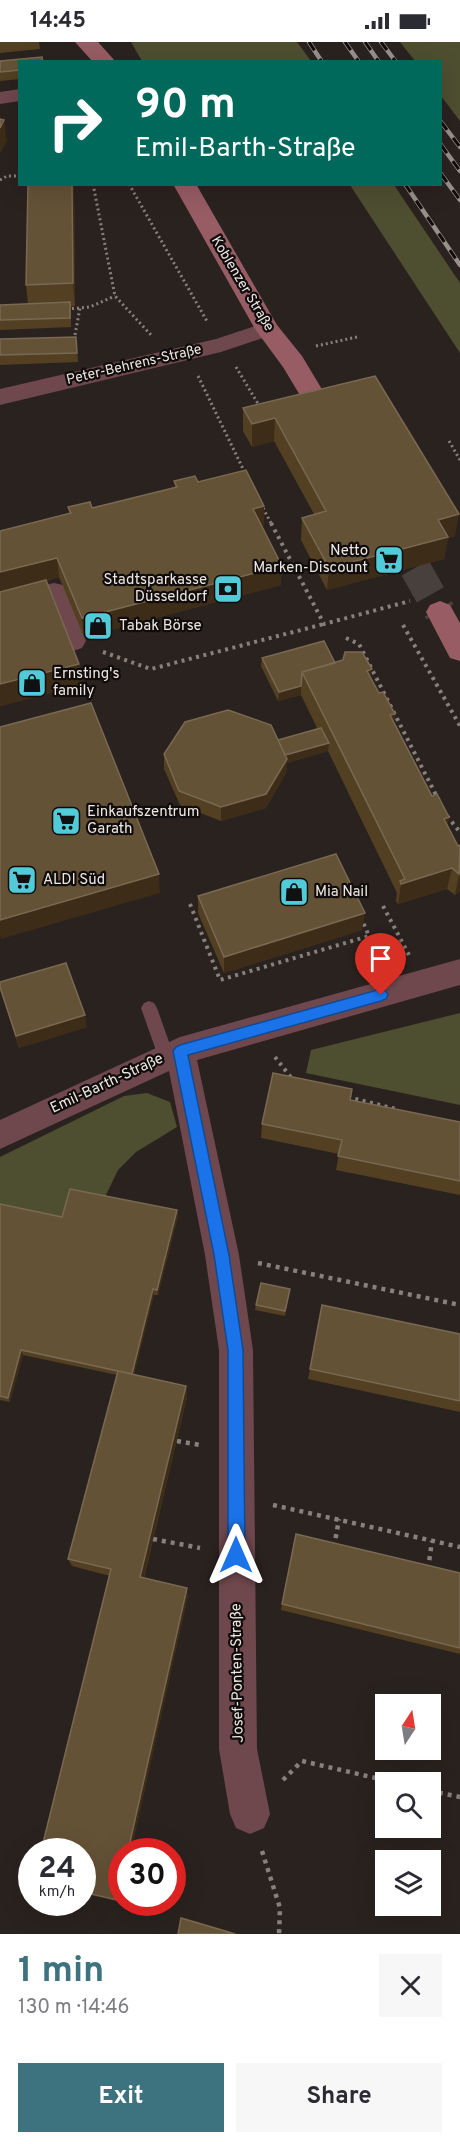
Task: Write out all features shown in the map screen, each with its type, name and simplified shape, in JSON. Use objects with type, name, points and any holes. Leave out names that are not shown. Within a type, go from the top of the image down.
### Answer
[{"type":"main road","points":[[86,42],[104,60]]},
{"type":"main road","points":[[117,42],[121,60]]},
{"type":"main road","name":"Koblenzer Straße","points":[[185,186],[267,329],[293,362],[322,411]]},
{"type":"main road","points":[[429,605],[460,650]]},
{"type":"street","points":[[0,98],[18,95]]},
{"type":"street","name":"Peter-Behrens-Straße","points":[[0,397],[186,354],[267,329]]},
{"type":"street","points":[[0,606],[54,592],[73,641]]},
{"type":"street","name":"Emil-Barth-Straße","points":[[0,1135],[173,1054],[460,972]]},
{"type":"street","name":"Josef-Ponten-Straße","points":[[173,1054],[222,1255],[236,1350],[238,1749],[250,1814]]},
{"type":"lane","points":[[149,1008],[173,1054]]},
{"type":"path","points":[[0,180],[7,176],[18,176]]},
{"type":"path","points":[[93,186],[115,296],[150,334],[186,354],[247,477]]},
{"type":"path","points":[[130,186],[194,301]]},
{"type":"path","points":[[57,309],[90,307],[115,296]]},
{"type":"path","points":[[75,335],[80,308]]},
{"type":"path","points":[[236,367],[264,415]]},
{"type":"path","points":[[245,381],[251,380]]},
{"type":"path","points":[[449,441],[460,460]]},
{"type":"path","points":[[260,503],[324,624]]},
{"type":"path","points":[[73,641],[151,669],[324,624],[429,605]]},
{"type":"path","points":[[403,625],[460,726]]},
{"type":"path","points":[[346,638],[359,644],[440,803]]},
{"type":"path","points":[[446,813],[460,832]]},
{"type":"path","points":[[190,904],[220,980],[369,936],[358,912]]},
{"type":"path","points":[[382,906],[424,983]]},
{"type":"path","points":[[339,1095],[405,1112]]},
{"type":"path","points":[[222,1255],[460,1305]]},
{"type":"path","points":[[236,1496],[460,1547]]},
{"type":"path","points":[[333,1551],[339,1520]]},
{"type":"path","points":[[153,1539],[236,1555]]},
{"type":"path","points":[[427,1572],[432,1541]]},
{"type":"path","points":[[279,1934],[280,1908],[250,1814],[302,1761],[375,1778]]},
{"type":"path","points":[[441,1793],[460,1797]]},
{"type":"green space","points":[[131,42],[297,42],[310,60],[141,60]]},
{"type":"green space","points":[[400,42],[460,42],[460,121],[442,97],[442,60],[414,60]]},
{"type":"green space","points":[[351,186],[395,186],[460,283],[460,353]]},
{"type":"green space","points":[[460,1013],[460,1105],[306,1073],[311,1050]]},
{"type":"green space","points":[[147,1093],[170,1102],[177,1127],[136,1152],[118,1170],[103,1201],[64,1223],[0,1210],[0,1157],[124,1096]]},
{"type":"building","points":[[42,57],[43,60],[18,60],[18,70],[0,72],[0,61]]},
{"type":"building","points":[[28,186],[72,186],[73,283],[26,285]]},
{"type":"building","points":[[70,302],[70,318],[0,320],[0,305]]},
{"type":"building","points":[[76,337],[77,353],[0,355],[0,339]]},
{"type":"building","points":[[375,376],[459,514],[438,520],[448,537],[329,568],[302,518],[326,511],[275,418],[252,424],[243,408]]},
{"type":"building","points":[[246,470],[264,506],[253,509],[282,566],[82,618],[57,558],[0,572],[0,531],[71,513],[68,507],[90,502],[92,508],[177,487],[174,481],[195,476],[198,482]]},
{"type":"building","points":[[46,580],[79,664],[0,684],[0,592]]},
{"type":"building","points":[[324,641],[335,663],[302,672],[301,686],[279,692],[262,658]]},
{"type":"building","points":[[345,652],[362,652],[372,669],[367,671],[379,693],[383,692],[395,714],[390,715],[432,796],[437,794],[449,817],[444,819],[458,846],[460,845],[459,874],[452,868],[401,884],[400,881],[405,879],[302,672],[343,660]]},
{"type":"building","name":"Einkaufszentrum Garath","points":[[91,703],[159,874],[0,920],[0,727]]},
{"type":"building","points":[[228,710],[271,725],[287,759],[266,794],[221,807],[179,791],[164,754],[185,722]]},
{"type":"building","points":[[321,728],[329,743],[285,755],[278,740]]},
{"type":"building","points":[[336,854],[365,913],[224,957],[198,896]]},
{"type":"building","points":[[66,963],[85,1015],[16,1036],[0,982]]},
{"type":"building","points":[[273,1073],[352,1089],[350,1100],[460,1122],[460,1181],[338,1156],[342,1140],[262,1124]]},
{"type":"building","points":[[70,1189],[177,1210],[157,1290],[153,1289],[132,1374],[21,1350],[8,1398],[0,1396],[0,1204],[62,1217]]},
{"type":"building","points":[[261,1283],[290,1289],[285,1311],[256,1305]]},
{"type":"building","points":[[322,1305],[460,1334],[460,1401],[310,1369]]},
{"type":"building","points":[[118,1371],[186,1386],[140,1577],[187,1588],[131,1838],[108,1838],[108,1898],[96,1895],[96,1838],[44,1838],[111,1569],[68,1559]]},
{"type":"building","points":[[296,1534],[460,1573],[460,1648],[282,1604]]},
{"type":"building","points":[[181,1918],[235,1934],[178,1934]]},
{"type":"tunnel","points":[[392,527],[440,612]]},
{"type":"railway","points":[[309,42],[321,60]]},
{"type":"railway","points":[[345,42],[358,60]]},
{"type":"railway","points":[[365,42],[378,60]]},
{"type":"railway","points":[[381,42],[394,60]]},
{"type":"railway","points":[[442,123],[460,147]]},
{"type":"railway","points":[[442,146],[460,171]]},
{"type":"railway","points":[[442,175],[460,200]]},
{"type":"railway","points":[[406,186],[460,265]]},
{"type":"place","name":"Netto Marken-Discount","points":[[389,560]]},
{"type":"place","name":"Stadtsparkasse Düsseldorf","points":[[228,589]]},
{"type":"place","name":"Tabak Börse","points":[[98,626]]},
{"type":"place","name":"Ernsting's family","points":[[32,683]]},
{"type":"place","name":"Einkaufszentrum Garath","points":[[66,821]]},
{"type":"place","name":"ALDI Süd","points":[[22,880]]},
{"type":"place","name":"Mia Nail","points":[[294,892]]},
{"type":"route","points":[[236,1555],[236,1350],[222,1255],[180,1051],[381,995]]}]
